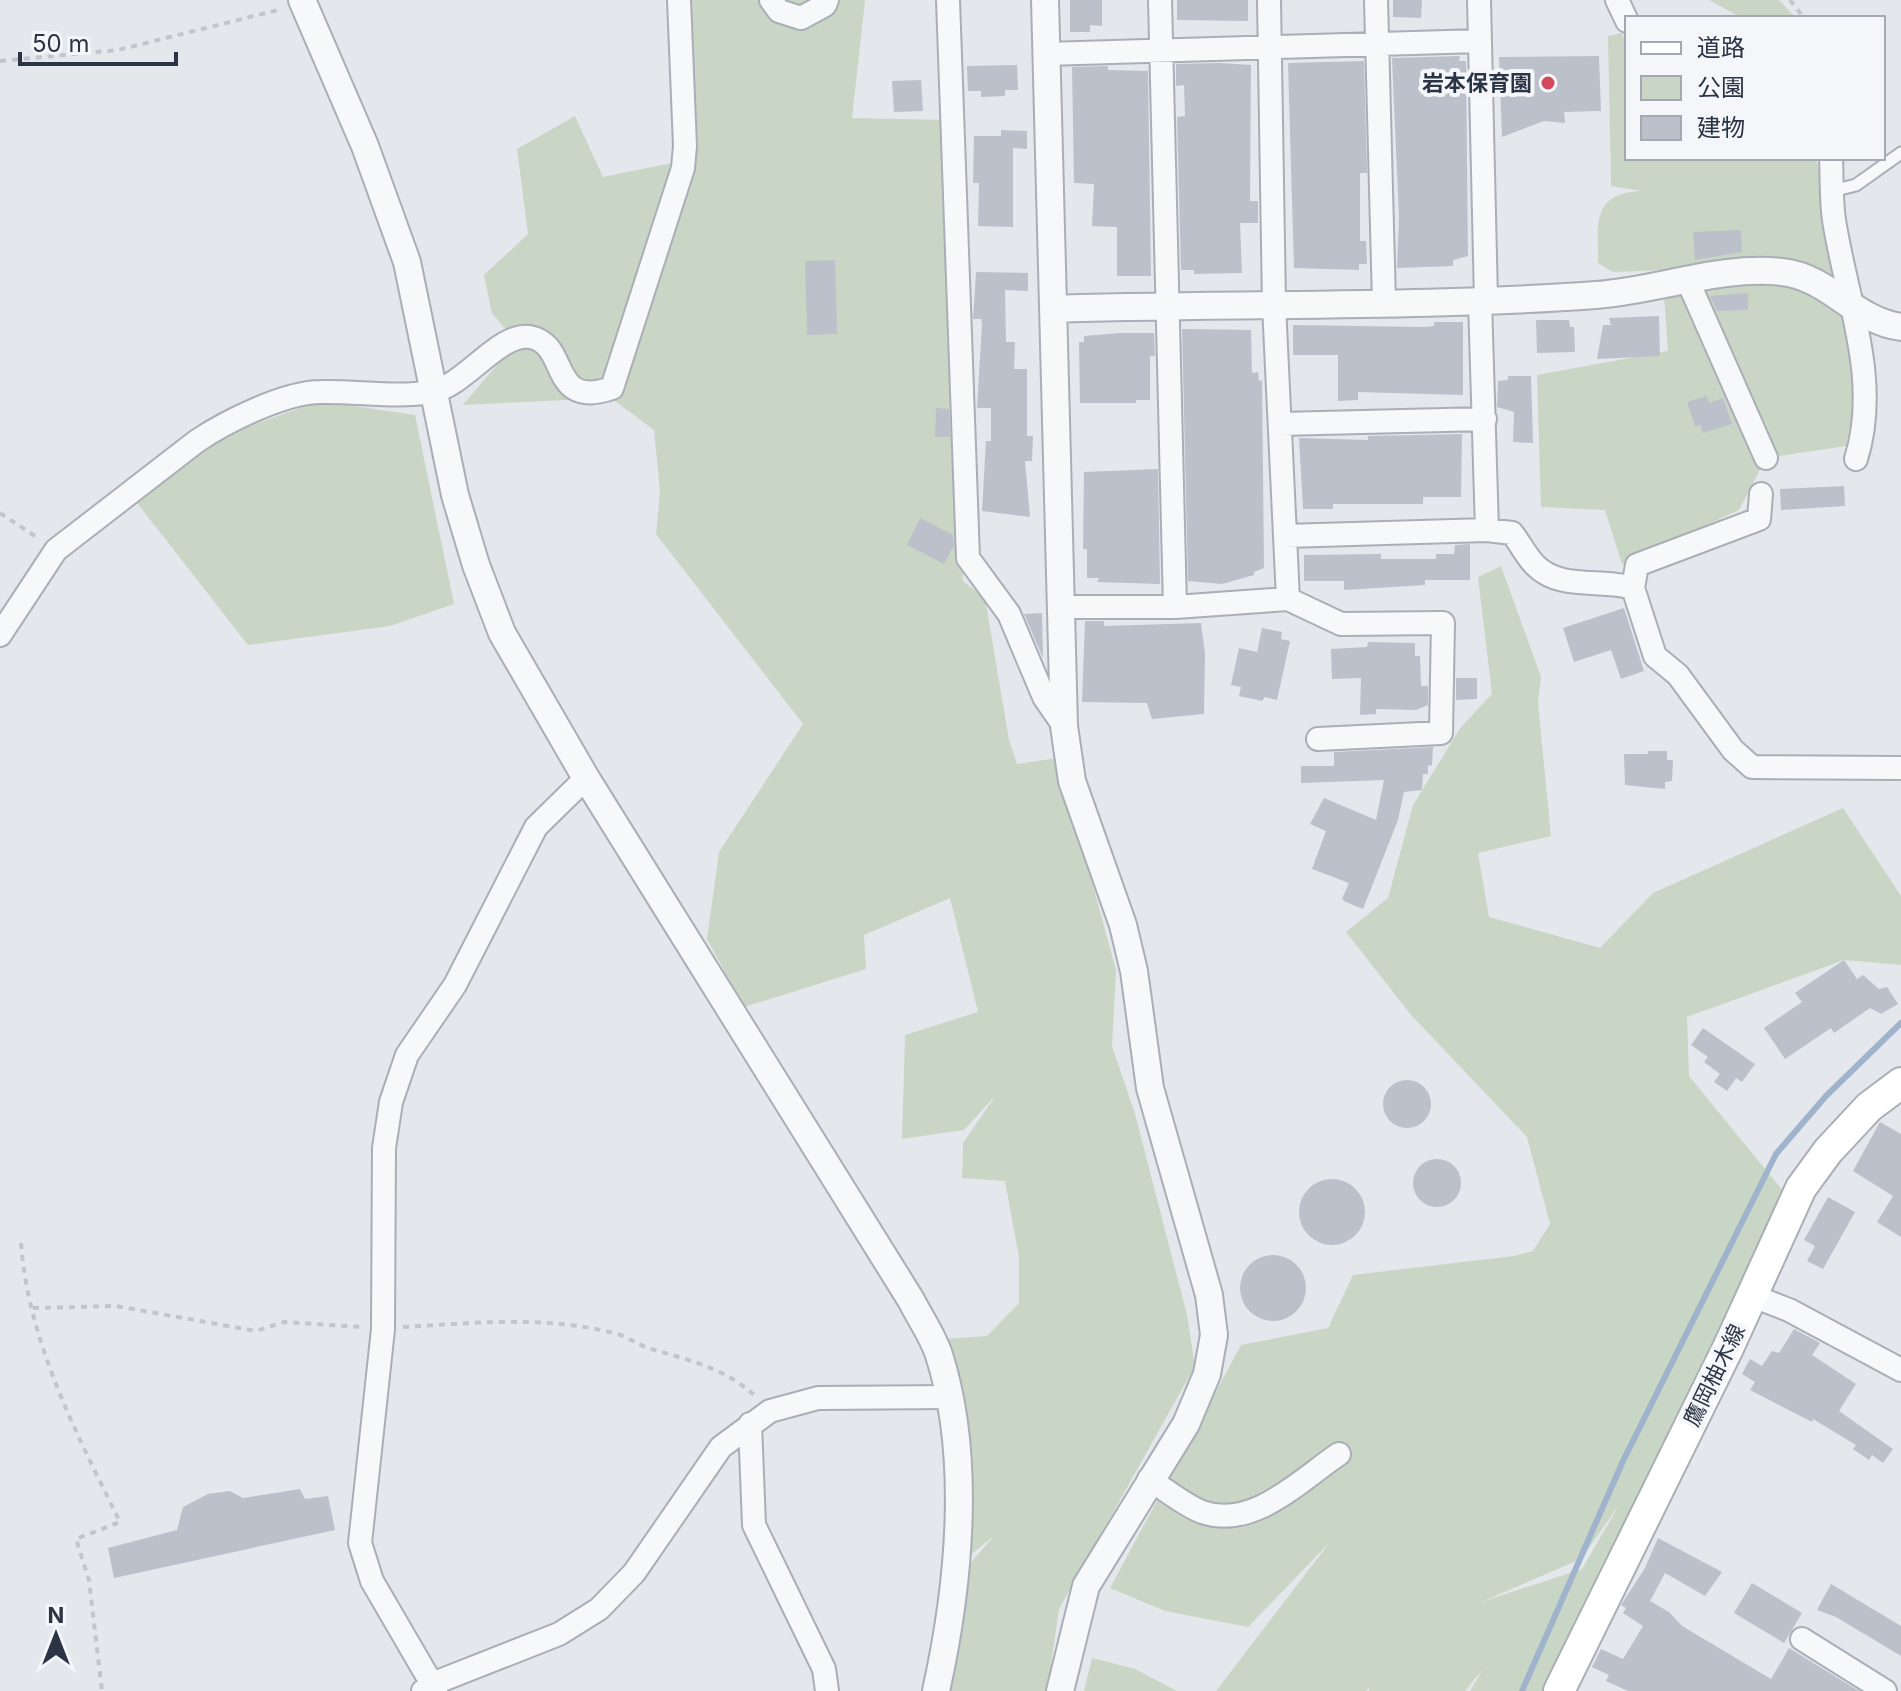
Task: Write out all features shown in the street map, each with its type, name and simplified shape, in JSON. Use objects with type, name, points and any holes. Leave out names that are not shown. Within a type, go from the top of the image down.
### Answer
[{"type":"main road","name":"鷹岡柚木線","points":[[1559,1691],[1753,1296],[1801,1188],[1828,1151],[1869,1107],[1901,1083]]},
{"type":"street","points":[[0,635],[56,550],[220,426],[317,392],[433,392],[458,379],[515,337],[534,338],[546,347],[567,382],[577,391],[591,395],[612,388],[683,168],[679,0]]},
{"type":"street","points":[[771,0],[779,11],[801,18],[825,5],[827,0]]},
{"type":"street","points":[[948,0],[968,558],[1009,614],[1044,697],[1064,726]]},
{"type":"street","points":[[1045,0],[1064,726],[1072,781],[1127,940],[1150,1088],[1209,1295],[1214,1335],[1200,1393],[1186,1424],[1149,1479],[1086,1586],[1060,1691]]},
{"type":"street","points":[[1160,0],[1175,607]]},
{"type":"street","points":[[1269,0],[1274,305],[1288,599]]},
{"type":"street","points":[[1376,0],[1384,303]]},
{"type":"street","points":[[1479,0],[1487,530]]},
{"type":"street","points":[[303,2],[365,146],[407,262],[455,495],[502,633],[586,778],[911,1300],[938,1352],[957,1439],[954,1582],[936,1691]]},
{"type":"street","points":[[1046,54],[1480,41]]},
{"type":"street","points":[[1831,160],[1834,219],[1854,310],[1865,399],[1864,434],[1856,459]]},
{"type":"street","points":[[1054,309],[1384,303],[1599,295],[1687,279],[1779,271],[1810,276],[1854,310],[1901,327]]},
{"type":"street","points":[[1687,279],[1766,458]]},
{"type":"street","points":[[1280,424],[1485,419]]},
{"type":"street","points":[[1761,494],[1759,519],[1637,565],[1633,588],[1655,656],[1678,675],[1733,750],[1752,767],[1901,768]]},
{"type":"street","points":[[1285,536],[1487,530],[1512,533],[1536,566],[1561,581],[1617,583],[1633,588]]},
{"type":"street","points":[[1063,607],[1175,607],[1288,599],[1341,624],[1443,623],[1441,733],[1318,739]]},
{"type":"street","points":[[586,778],[536,827],[455,985],[407,1055],[391,1102],[384,1148],[383,1329],[360,1543],[372,1581],[430,1689],[559,1634],[599,1609],[634,1573],[721,1447],[770,1411],[818,1398],[950,1397]]},
{"type":"street","points":[[1753,1296],[1898,1362]]},
{"type":"street","points":[[750,1424],[754,1525],[824,1669],[827,1691]]},
{"type":"street","points":[[1149,1479],[1201,1512],[1231,1516],[1255,1512],[1339,1454]]},
{"type":"street","points":[[1802,1639],[1885,1691]]},
{"type":"lane","points":[[1832,191],[1856,185],[1901,153]]},
{"type":"path","points":[[1790,0],[1802,16]]},
{"type":"path","points":[[0,61],[118,50],[303,2]]},
{"type":"path","points":[[0,513],[56,550]]},
{"type":"path","points":[[21,1243],[24,1276],[71,1425],[120,1522],[76,1539],[89,1580],[102,1691]]},
{"type":"path","points":[[33,1308],[116,1306],[256,1331],[284,1322],[383,1329],[506,1321],[561,1323],[606,1332],[720,1371],[747,1388],[770,1411]]},
{"type":"green space","points":[[692,0],[865,0],[852,118],[947,120],[963,581],[985,598],[1009,740],[1017,764],[1058,758],[1116,970],[1112,1046],[1135,1114],[1187,1315],[1195,1366],[1059,1609],[1047,1691],[942,1691],[954,1582],[994,1536],[955,1567],[943,1339],[987,1336],[1019,1303],[1019,1257],[1005,1181],[962,1178],[963,1143],[996,1095],[964,1130],[902,1139],[905,1035],[978,1012],[950,898],[864,935],[866,969],[744,1007],[707,939],[719,852],[803,724],[656,534],[660,491],[654,430],[611,398],[463,405],[516,342],[492,313],[484,275],[528,234],[517,149],[575,116],[603,177],[672,163],[648,244],[693,163]]},
{"type":"green space","points":[[1709,0],[1779,0],[1794,16],[1738,16]]},
{"type":"green space","points":[[1622,33],[1625,40],[1625,160],[1816,160],[1836,245],[1857,396],[1846,446],[1766,458],[1739,510],[1622,564],[1605,510],[1541,507],[1537,375],[1668,351],[1664,295],[1690,269],[1613,272],[1598,263],[1598,224],[1605,205],[1625,193],[1641,191],[1611,186],[1608,36]]},
{"type":"green space","points":[[320,401],[415,415],[454,604],[390,626],[248,645],[134,499],[224,435]]},
{"type":"green space","points":[[1501,566],[1541,677],[1538,703],[1551,836],[1478,853],[1489,917],[1600,948],[1653,893],[1843,808],[1901,896],[1901,965],[1844,960],[1687,1017],[1689,1076],[1788,1197],[1603,1582],[1543,1691],[1470,1691],[1483,1669],[1465,1691],[1369,1691],[1369,1688],[1366,1691],[1216,1691],[1330,1542],[1248,1627],[1165,1611],[1110,1588],[1241,1345],[1328,1328],[1353,1275],[1514,1256],[1533,1251],[1550,1224],[1527,1137],[1411,1015],[1346,932],[1388,898],[1413,805],[1461,727],[1492,694],[1478,577]],"holes":[[[1619,1505],[1582,1569],[1481,1602],[1581,1559]]]},
{"type":"green space","points":[[1092,1658],[1135,1669],[1177,1691],[1084,1691]]},
{"type":"building","points":[[1070,0],[1102,0],[1102,26],[1090,25],[1090,32],[1070,32]]},
{"type":"building","points":[[1177,0],[1248,0],[1248,21],[1177,20]]},
{"type":"building","points":[[1393,0],[1422,0],[1421,18],[1393,17]]},
{"type":"building","points":[[1460,56],[1459,61],[1466,61],[1468,256],[1453,260],[1453,266],[1397,268],[1399,218],[1392,58]]},
{"type":"building","points":[[1599,56],[1601,111],[1564,112],[1565,123],[1544,121],[1502,137],[1499,57]]},
{"type":"building","points":[[1364,61],[1367,173],[1360,173],[1360,241],[1366,241],[1367,264],[1359,264],[1359,270],[1294,268],[1288,63]]},
{"type":"building","points":[[1176,64],[1251,65],[1250,201],[1258,201],[1258,223],[1240,223],[1242,273],[1194,274],[1194,270],[1181,270],[1177,117],[1185,116],[1184,85],[1176,86]]},
{"type":"building","points":[[1017,65],[1018,90],[1005,90],[1005,96],[981,97],[981,91],[968,91],[967,66]]},
{"type":"building","points":[[1108,66],[1108,70],[1148,71],[1151,276],[1117,276],[1117,227],[1092,226],[1094,184],[1074,183],[1072,67]]},
{"type":"building","points":[[921,80],[923,111],[894,112],[892,81]]},
{"type":"building","points":[[1001,130],[1027,131],[1027,149],[1013,148],[1013,227],[978,226],[979,183],[973,183],[974,136],[1001,136]]},
{"type":"building","points":[[1741,230],[1742,252],[1695,260],[1693,232]]},
{"type":"building","points":[[835,260],[837,334],[807,335],[805,261]]},
{"type":"building","points":[[976,272],[1028,273],[1028,291],[1005,290],[1006,342],[1015,342],[1014,369],[1027,369],[1027,436],[1033,436],[1032,461],[1025,461],[1030,517],[982,511],[986,441],[991,441],[991,408],[977,408],[982,324],[981,319],[973,319]]},
{"type":"building","points":[[1748,293],[1748,310],[1717,311],[1710,296]]},
{"type":"building","points":[[1659,316],[1660,356],[1597,359],[1603,325],[1611,325],[1609,318]]},
{"type":"building","points":[[1536,320],[1569,320],[1570,327],[1574,327],[1575,352],[1537,353]]},
{"type":"building","points":[[1434,322],[1463,322],[1463,395],[1358,392],[1358,400],[1338,401],[1338,355],[1293,355],[1293,325],[1424,327],[1434,326]]},
{"type":"building","points":[[1182,329],[1251,330],[1252,373],[1258,372],[1259,381],[1262,380],[1264,568],[1254,572],[1254,575],[1222,584],[1188,581]]},
{"type":"building","points":[[1154,333],[1155,356],[1150,356],[1150,400],[1080,403],[1079,342],[1084,342],[1084,336]]},
{"type":"building","points":[[1508,376],[1531,376],[1533,443],[1513,442],[1514,412],[1497,407],[1498,381],[1508,380]]},
{"type":"building","points":[[1707,396],[1709,403],[1723,398],[1732,424],[1703,433],[1701,425],[1695,426],[1687,402]]},
{"type":"building","points":[[936,408],[949,409],[950,437],[935,437]]},
{"type":"building","points":[[1462,434],[1461,497],[1423,497],[1423,504],[1333,504],[1333,509],[1303,509],[1299,438],[1368,440],[1368,436]]},
{"type":"building","points":[[1158,469],[1160,584],[1097,582],[1099,578],[1087,578],[1087,549],[1083,549],[1084,472]]},
{"type":"building","points":[[1844,486],[1845,506],[1781,510],[1780,489]]},
{"type":"building","points":[[920,518],[953,535],[954,545],[944,564],[907,545]]},
{"type":"building","points":[[1470,544],[1470,580],[1425,580],[1425,585],[1344,590],[1344,581],[1304,581],[1304,555],[1381,554],[1381,559],[1436,559],[1436,554],[1454,554],[1455,545]]},
{"type":"building","points":[[1624,608],[1644,671],[1621,679],[1611,650],[1574,662],[1563,628]]},
{"type":"building","points":[[1042,613],[1043,658],[1024,614]]},
{"type":"building","points":[[1085,621],[1104,621],[1104,626],[1201,623],[1205,654],[1204,714],[1152,719],[1147,703],[1082,702]]},
{"type":"building","points":[[1262,628],[1282,632],[1281,639],[1290,641],[1277,700],[1265,697],[1262,701],[1239,696],[1241,687],[1231,685],[1239,648],[1257,652]]},
{"type":"building","points":[[1368,642],[1415,643],[1415,656],[1420,656],[1421,686],[1428,686],[1428,705],[1416,710],[1376,709],[1376,714],[1360,715],[1361,678],[1332,679],[1331,649],[1367,647]]},
{"type":"building","points":[[1456,678],[1477,678],[1477,699],[1456,700]]},
{"type":"building","points":[[1433,747],[1432,765],[1428,766],[1428,774],[1423,774],[1422,790],[1404,792],[1398,820],[1363,909],[1346,902],[1342,899],[1349,883],[1312,869],[1326,831],[1310,824],[1324,798],[1376,820],[1384,780],[1301,783],[1301,766],[1334,766],[1334,752]]},
{"type":"building","points":[[1648,751],[1667,751],[1667,760],[1673,760],[1672,781],[1665,782],[1665,789],[1625,785],[1624,754],[1648,754]]},
{"type":"building","points":[[1844,960],[1857,979],[1863,975],[1879,989],[1887,987],[1898,1004],[1881,1014],[1870,1008],[1834,1033],[1831,1028],[1785,1059],[1764,1028],[1802,1002],[1795,993]]},
{"type":"building","points":[[1703,1028],[1755,1064],[1742,1082],[1736,1078],[1727,1091],[1714,1082],[1720,1074],[1704,1062],[1708,1057],[1691,1045]]},
{"type":"building","points":[[1407,1080],[1424,1087],[1431,1104],[1424,1121],[1407,1128],[1390,1121],[1383,1104],[1390,1087]]},
{"type":"building","points":[[1880,1122],[1901,1134],[1901,1237],[1877,1222],[1893,1196],[1853,1171]]},
{"type":"building","points":[[1437,1159],[1446,1160],[1454,1166],[1460,1174],[1460,1192],[1454,1200],[1446,1206],[1437,1207],[1428,1206],[1420,1200],[1414,1192],[1413,1183],[1414,1174],[1420,1166],[1428,1160]]},
{"type":"building","points":[[1332,1179],[1345,1182],[1355,1189],[1362,1199],[1365,1212],[1362,1225],[1355,1235],[1345,1242],[1332,1245],[1319,1242],[1309,1235],[1302,1225],[1299,1212],[1302,1199],[1309,1189],[1319,1182]]},
{"type":"building","points":[[1828,1197],[1855,1212],[1823,1269],[1807,1261],[1815,1246],[1804,1240]]},
{"type":"building","points":[[1273,1255],[1286,1258],[1296,1265],[1303,1275],[1306,1288],[1303,1301],[1296,1311],[1286,1318],[1273,1321],[1260,1318],[1250,1311],[1243,1301],[1240,1288],[1243,1275],[1250,1265],[1260,1258]]},
{"type":"building","points":[[1794,1329],[1820,1343],[1812,1355],[1856,1384],[1839,1411],[1893,1449],[1883,1463],[1872,1455],[1869,1460],[1853,1449],[1856,1445],[1813,1419],[1812,1422],[1750,1390],[1755,1382],[1742,1374],[1750,1359],[1762,1366],[1772,1351],[1779,1353]]},
{"type":"building","points":[[300,1489],[305,1499],[328,1496],[335,1530],[114,1578],[108,1548],[177,1530],[183,1507],[208,1494],[230,1491],[243,1498]]},
{"type":"building","points":[[1658,1538],[1722,1572],[1705,1596],[1665,1573],[1650,1601],[1669,1612],[1682,1626],[1771,1679],[1789,1648],[1859,1691],[1628,1691],[1606,1681],[1609,1675],[1592,1667],[1601,1649],[1623,1659],[1643,1626],[1623,1613],[1626,1608],[1621,1605],[1645,1568]]},
{"type":"building","points":[[1752,1583],[1802,1613],[1784,1643],[1734,1613]]},
{"type":"building","points":[[1831,1584],[1901,1626],[1901,1656],[1836,1617],[1817,1610]]},
{"type":"waterway","points":[[1522,1691],[1623,1461],[1776,1154],[1826,1096],[1901,1023]]},
{"type":"place","name":"岩本保育園","points":[[1548,83]]}]
